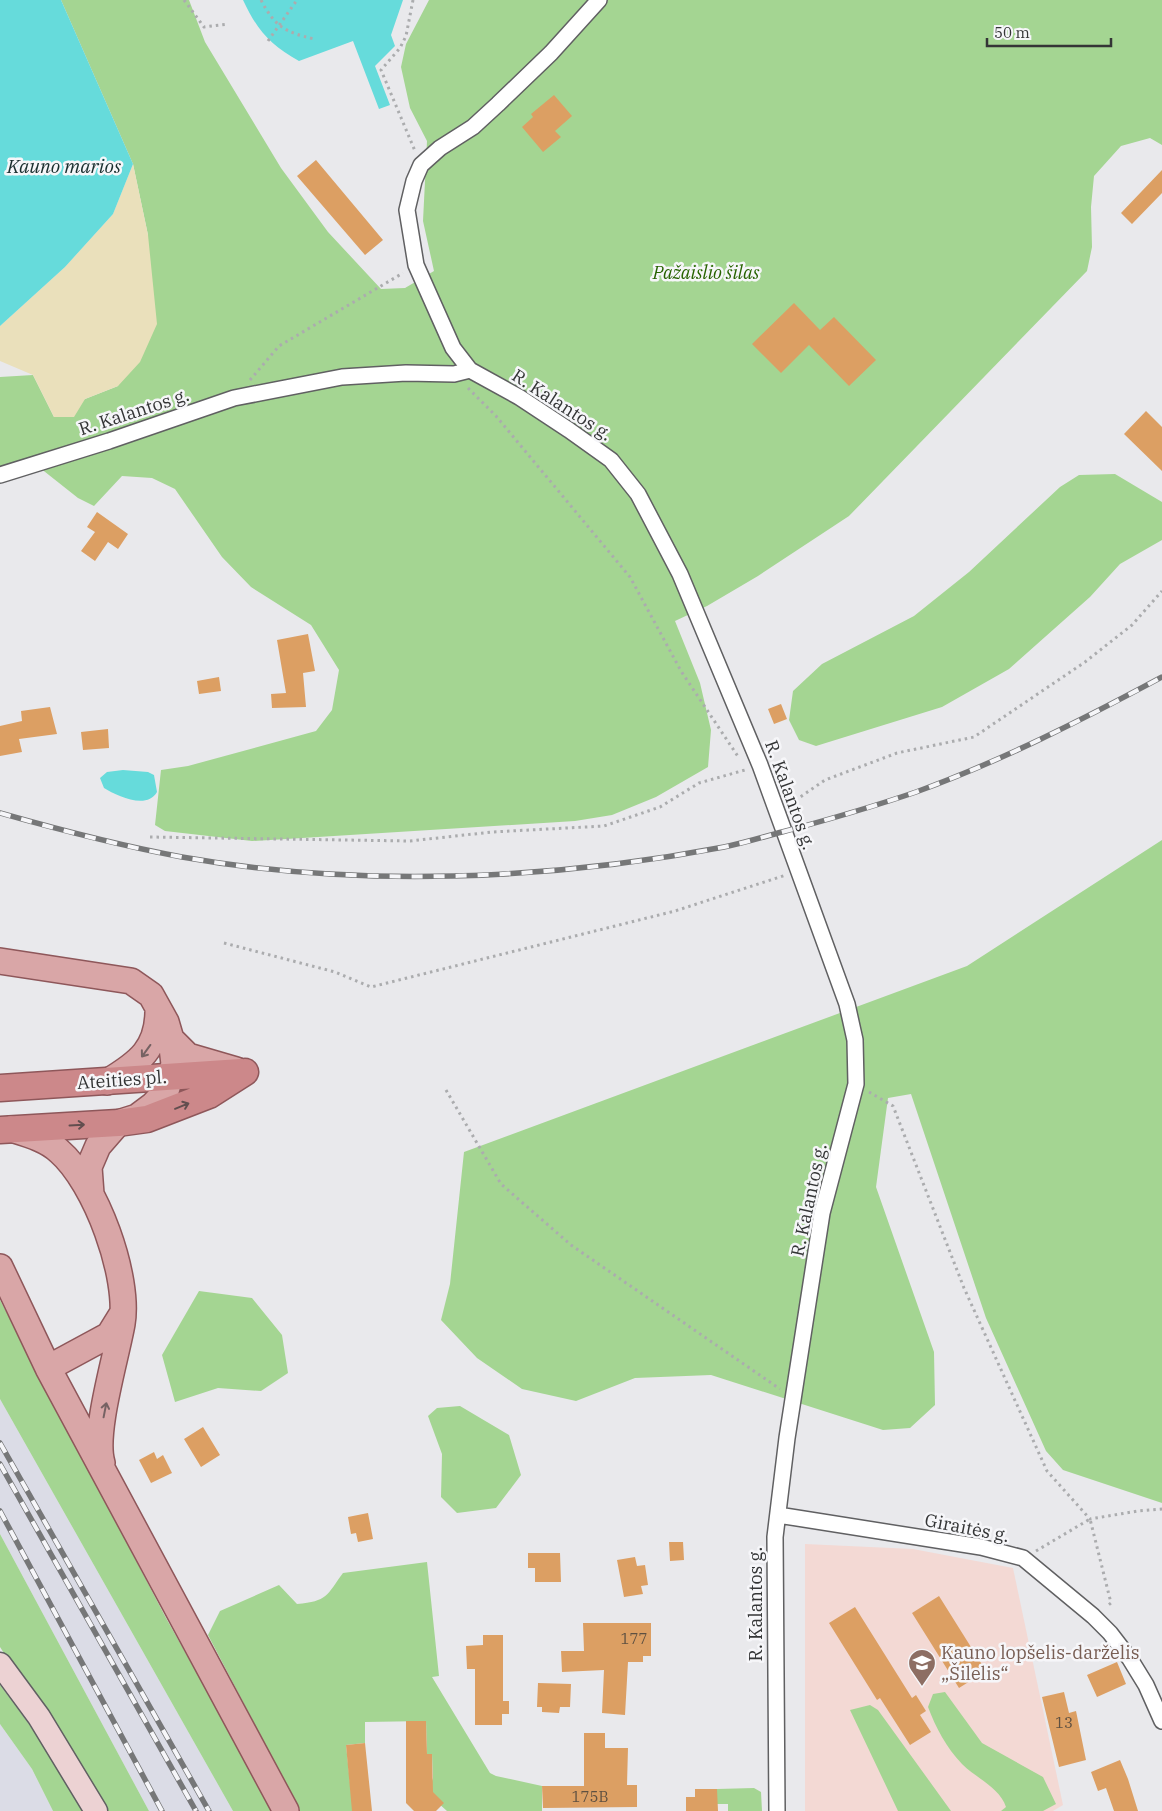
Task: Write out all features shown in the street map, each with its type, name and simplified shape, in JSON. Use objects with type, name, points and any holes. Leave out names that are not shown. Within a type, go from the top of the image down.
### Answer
[{"type":"highway","name":"Ateities pl.","points":[[0,1088],[244,1072]]},
{"type":"highway","points":[[6,1129],[118,1123],[147,1119],[209,1095],[244,1072]]},
{"type":"main road","points":[[0,961],[132,981],[151,995],[166,1022],[171,1039],[174,1064],[166,1092],[137,1117],[118,1123],[98,1146],[92,1156],[89,1167],[91,1194]]},
{"type":"main road","points":[[107,1082],[131,1068],[149,1050],[158,1022],[157,1005]]},
{"type":"main road","points":[[171,1039],[188,1056],[244,1072]]},
{"type":"main road","points":[[6,1129],[38,1138],[59,1150],[70,1163],[91,1194],[119,1267],[124,1294],[123,1309],[100,1440],[101,1457],[106,1474]]},
{"type":"main road","points":[[0,1267],[48,1368],[286,1811]]},
{"type":"main road","points":[[48,1368],[109,1335],[118,1323],[123,1309]]},
{"type":"main road","points":[[0,1664],[39,1718],[96,1811]]},
{"type":"street","points":[[470,370],[453,348],[416,265],[407,210],[414,182],[421,165],[440,148],[472,127],[498,104],[551,53],[599,0]]},
{"type":"street","name":"R. Kalantos g.","points":[[0,475],[109,441],[234,398],[342,378],[406,373],[454,374],[470,370],[519,397],[611,460],[638,494],[680,574],[753,767],[777,810],[847,1004],[855,1040],[856,1084],[822,1214],[778,1515],[773,1568],[777,1811]]},
{"type":"street","name":"Giraitės g.","points":[[778,1515],[981,1547],[1023,1558],[1093,1616],[1130,1659],[1146,1685],[1162,1721]]},
{"type":"path","points":[[184,0],[204,27],[228,24]]},
{"type":"path","points":[[261,0],[269,16],[289,33],[314,39]]},
{"type":"path","points":[[268,40],[297,0]]},
{"type":"path","points":[[413,0],[406,36],[400,48],[381,70],[421,165]]},
{"type":"path","points":[[234,398],[279,346],[416,265]]},
{"type":"path","points":[[150,838],[410,841],[492,832],[604,826],[660,807],[699,783],[753,767],[681,671],[630,577],[496,416],[454,374]]},
{"type":"path","points":[[777,810],[798,801],[825,780],[897,753],[974,737],[1085,662],[1132,625],[1162,591]]},
{"type":"path","points":[[224,943],[335,972],[371,987],[675,911],[798,871]]},
{"type":"path","points":[[856,1084],[893,1106],[964,1288],[1047,1471],[1090,1519],[1111,1603],[1093,1616]]},
{"type":"path","points":[[446,1090],[500,1184],[571,1245],[782,1391],[794,1396]]},
{"type":"path","points":[[1023,1558],[1090,1519],[1162,1509]]},
{"type":"shaded area","points":[[0,1399],[233,1811],[149,1811],[0,1534]]},
{"type":"shaded area","name":"Kauno lopšelis-darželis „Šilelis“","points":[[805,1544],[913,1549],[1013,1568],[1063,1805],[1053,1811],[805,1811]]},
{"type":"shaded area","points":[[0,1724],[32,1769],[53,1811],[0,1811]]},
{"type":"green space","name":"Pažaislio šilas","points":[[61,0],[189,0],[205,42],[281,168],[328,232],[381,289],[405,288],[434,271],[423,221],[427,141],[410,108],[401,67],[406,44],[429,0],[1162,0],[1162,145],[1150,138],[1121,146],[1094,176],[1091,207],[1092,247],[1087,271],[849,516],[758,576],[707,606],[675,621],[700,683],[711,730],[708,767],[656,797],[612,815],[575,821],[252,841],[165,831],[155,825],[161,770],[188,766],[316,731],[332,710],[339,670],[311,625],[251,587],[222,557],[175,489],[152,478],[122,476],[94,506],[78,498],[30,460],[0,467],[0,377],[33,375],[54,417],[85,399],[118,386],[148,235],[133,164]]},
{"type":"green space","points":[[1115,474],[1162,502],[1162,540],[1120,564],[1090,597],[1009,669],[942,707],[816,746],[799,740],[789,720],[793,691],[822,664],[914,616],[969,572],[1060,487],[1079,475]]},
{"type":"green space","points":[[1162,840],[1162,1503],[1063,1470],[1046,1451],[986,1318],[911,1094],[888,1098],[876,1187],[934,1352],[935,1405],[910,1428],[883,1430],[711,1375],[635,1378],[576,1401],[522,1389],[477,1358],[441,1320],[450,1284],[464,1152],[967,966]]},
{"type":"green space","points":[[199,1291],[252,1298],[282,1335],[288,1373],[261,1391],[218,1388],[175,1402],[162,1355]]},
{"type":"green space","points":[[0,1300],[166,1618],[274,1811],[233,1811],[0,1399]]},
{"type":"green space","points":[[460,1406],[509,1435],[521,1475],[496,1508],[457,1513],[441,1497],[442,1454],[428,1416],[437,1408]]},
{"type":"green space","points":[[0,1534],[149,1811],[106,1811],[0,1647]]},
{"type":"green space","points":[[427,1562],[439,1676],[432,1677],[490,1773],[542,1786],[542,1811],[447,1811],[428,1794],[433,1778],[432,1754],[427,1754],[426,1721],[365,1722],[365,1743],[346,1745],[353,1811],[300,1811],[208,1635],[220,1611],[279,1585],[297,1604],[307,1603],[325,1596],[343,1573]]},
{"type":"green space","points":[[0,1685],[54,1761],[82,1811],[53,1811],[32,1769],[0,1724]]},
{"type":"green space","points":[[945,1692],[982,1743],[1043,1777],[1056,1804],[1043,1811],[1001,1811],[1006,1807],[999,1794],[956,1758],[934,1722],[928,1707],[933,1694]]},
{"type":"green space","points":[[870,1705],[878,1710],[951,1811],[898,1811],[850,1710]]},
{"type":"green space","points":[[754,1788],[761,1792],[762,1811],[728,1811],[728,1804],[717,1804],[717,1789]]},
{"type":"sand","points":[[133,164],[148,235],[157,324],[140,362],[118,386],[85,399],[74,417],[54,417],[33,375],[0,361],[0,326],[65,267],[113,214]]},
{"type":"water","name":"Kauno marios","points":[[0,0],[61,0],[133,164],[113,214],[65,267],[0,326]]},
{"type":"water","points":[[243,0],[403,0],[391,35],[395,46],[375,66],[390,105],[379,109],[353,41],[299,61],[280,49],[265,36]]},
{"type":"water","points":[[123,770],[148,772],[154,775],[157,792],[146,800],[139,801],[124,798],[104,788],[100,778],[107,772]]},
{"type":"building","points":[[554,95],[572,116],[555,131],[561,137],[543,152],[522,127],[533,117],[531,114]]},
{"type":"building","points":[[316,160],[383,240],[365,255],[297,176]]},
{"type":"building","points":[[1162,170],[1162,193],[1132,224],[1121,213]]},
{"type":"building","points":[[794,303],[820,330],[834,317],[876,360],[849,386],[809,345],[781,373],[752,344]]},
{"type":"building","points":[[1146,411],[1162,427],[1162,471],[1124,434]]},
{"type":"building","points":[[97,512],[128,534],[118,549],[108,542],[95,561],[81,551],[95,532],[87,527]]},
{"type":"building","points":[[308,634],[315,671],[303,673],[306,707],[272,708],[271,694],[286,693],[277,640]]},
{"type":"building","points":[[219,677],[221,691],[199,694],[197,681]]},
{"type":"building","points":[[781,704],[787,719],[774,724],[768,709]]},
{"type":"building","points":[[50,707],[57,734],[19,739],[22,752],[0,756],[0,726],[22,721],[21,711]]},
{"type":"building","points":[[108,729],[109,748],[83,750],[81,732]]},
{"type":"building","points":[[203,1427],[220,1455],[201,1467],[184,1439]]},
{"type":"building","points":[[154,1452],[157,1459],[163,1455],[172,1473],[151,1483],[139,1460]]},
{"type":"building","points":[[368,1513],[373,1539],[358,1542],[356,1533],[351,1534],[348,1517]]},
{"type":"building","points":[[669,1542],[683,1542],[684,1560],[670,1561]]},
{"type":"building","points":[[528,1553],[560,1553],[561,1582],[535,1582],[535,1568],[528,1568]]},
{"type":"building","points":[[635,1557],[637,1566],[645,1565],[648,1585],[641,1586],[643,1594],[624,1597],[617,1560]]},
{"type":"building","points":[[939,1596],[986,1671],[959,1688],[912,1613]]},
{"type":"building","points":[[855,1607],[912,1698],[916,1695],[926,1711],[920,1715],[931,1732],[910,1745],[880,1698],[877,1700],[829,1623]]},
{"type":"building","points":[[583,1623],[651,1623],[651,1656],[643,1656],[643,1662],[628,1662],[625,1715],[602,1713],[604,1670],[562,1672],[561,1651],[584,1651]]},
{"type":"building","points":[[483,1635],[503,1635],[503,1701],[509,1701],[509,1714],[502,1714],[502,1725],[475,1725],[475,1669],[467,1669],[466,1646],[483,1645]]},
{"type":"building","points":[[1117,1662],[1126,1684],[1097,1697],[1087,1675]]},
{"type":"building","points":[[538,1683],[571,1684],[570,1707],[560,1707],[559,1713],[542,1712],[542,1707],[537,1707]]},
{"type":"building","points":[[1064,1692],[1069,1713],[1076,1711],[1086,1760],[1059,1767],[1042,1697]]},
{"type":"building","points":[[406,1721],[426,1721],[427,1754],[432,1754],[433,1792],[444,1803],[436,1811],[414,1811],[406,1803]]},
{"type":"building","points":[[584,1733],[605,1733],[605,1748],[628,1748],[627,1785],[637,1785],[637,1807],[543,1808],[542,1786],[584,1786]]},
{"type":"building","points":[[365,1743],[372,1811],[352,1811],[346,1745]]},
{"type":"building","points":[[1120,1760],[1138,1811],[1114,1811],[1106,1788],[1098,1791],[1091,1772]]},
{"type":"building","points":[[695,1789],[717,1789],[718,1811],[686,1811],[686,1797],[695,1797]]},
{"type":"railway","points":[[0,813],[45,826],[159,853],[248,867],[316,873],[385,876],[522,873],[591,867],[658,858],[731,845],[899,798],[948,780],[1010,753],[1102,709],[1162,677]]},
{"type":"railway","points":[[0,1443],[209,1811]]},
{"type":"railway","points":[[0,1464],[196,1811]]},
{"type":"railway","points":[[0,1511],[162,1811]]},
{"type":"place","name":"Kauno lopšelis-darželis „Šilelis“","points":[[922,1687]]}]
